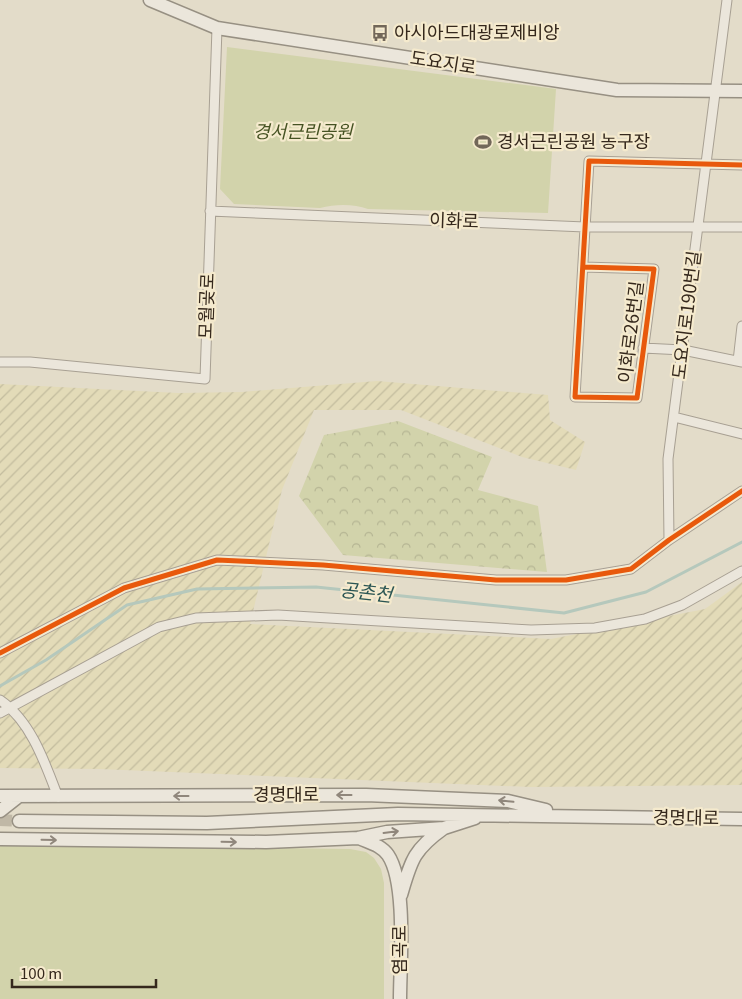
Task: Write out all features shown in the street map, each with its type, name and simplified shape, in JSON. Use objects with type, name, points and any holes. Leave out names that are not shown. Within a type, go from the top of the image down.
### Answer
[{"type":"main road","name":"도요지로","points":[[150,0],[217,28],[617,90],[742,91]]},
{"type":"main road","name":"경명대로","points":[[0,796],[366,794],[508,801],[571,815]]},
{"type":"main road","points":[[0,810],[19,796]]},
{"type":"main road","name":"경명대로","points":[[19,820],[207,823],[398,814],[571,815],[742,819]]},
{"type":"main road","name":"경명대로","points":[[6,839],[266,842],[358,838],[387,832],[444,828],[486,814]]},
{"type":"main road","name":"염곡로","points":[[400,900],[411,861],[424,842],[444,828]]},
{"type":"main road","points":[[0,830],[6,839]]},
{"type":"main road","name":"염곡로","points":[[358,838],[380,847],[388,855],[396,876],[400,900],[400,999]]},
{"type":"street","name":"도요지로190번길","points":[[669,540],[668,459],[727,0]]},
{"type":"street","name":"모월곶로","points":[[0,362],[30,362],[205,379],[217,28]]},
{"type":"street","name":"이화로26번길","points":[[583,267],[654,269],[637,398],[575,397],[589,161],[706,164]]},
{"type":"street","points":[[706,164],[742,165]]},
{"type":"street","name":"이화로","points":[[210,211],[585,227],[742,227]]},
{"type":"street","points":[[643,348],[683,350],[740,362],[742,326]]},
{"type":"street","points":[[674,417],[742,434]]},
{"type":"street","points":[[0,652],[124,588],[217,560],[323,565],[496,580],[566,580],[631,570],[669,540],[742,491]]},
{"type":"street","points":[[0,713],[6,704],[159,628],[196,618],[278,616],[531,630],[595,628],[645,619],[682,605],[742,571]]},
{"type":"street","points":[[6,704],[41,752],[58,797]]},
{"type":"shaded area","points":[[377,381],[548,395],[550,420],[585,442],[576,470],[522,457],[401,410],[314,410],[282,490],[250,624],[551,639],[705,609],[742,582],[742,785],[531,787],[99,769],[0,768],[0,384],[178,393],[242,392]]},
{"type":"green space","name":"경서근린공원","points":[[227,47],[556,89],[548,213],[368,209],[345,205],[320,208],[234,204],[220,189]]},
{"type":"green space","points":[[398,421],[492,457],[478,490],[538,506],[547,572],[343,555],[299,496],[324,435]]},
{"type":"green space","points":[[0,844],[350,849],[366,852],[374,858],[381,869],[384,883],[384,999],[0,999]]},
{"type":"waterway","name":"공촌천","points":[[0,686],[46,660],[127,605],[197,589],[316,587],[564,613],[646,592],[742,542]]},
{"type":"tunnel","points":[[0,820],[19,821]]},
{"type":"cycle path","points":[[583,267],[654,269],[637,398],[575,397],[589,161],[742,165]]},
{"type":"cycle path","points":[[0,653],[124,588],[217,560],[323,565],[496,580],[566,580],[631,569],[669,540],[742,491]]},
{"type":"place","name":"아시아드대광로제비앙","points":[[380,33]]},
{"type":"place","name":"경서근린공원 농구장","points":[[483,142]]}]
